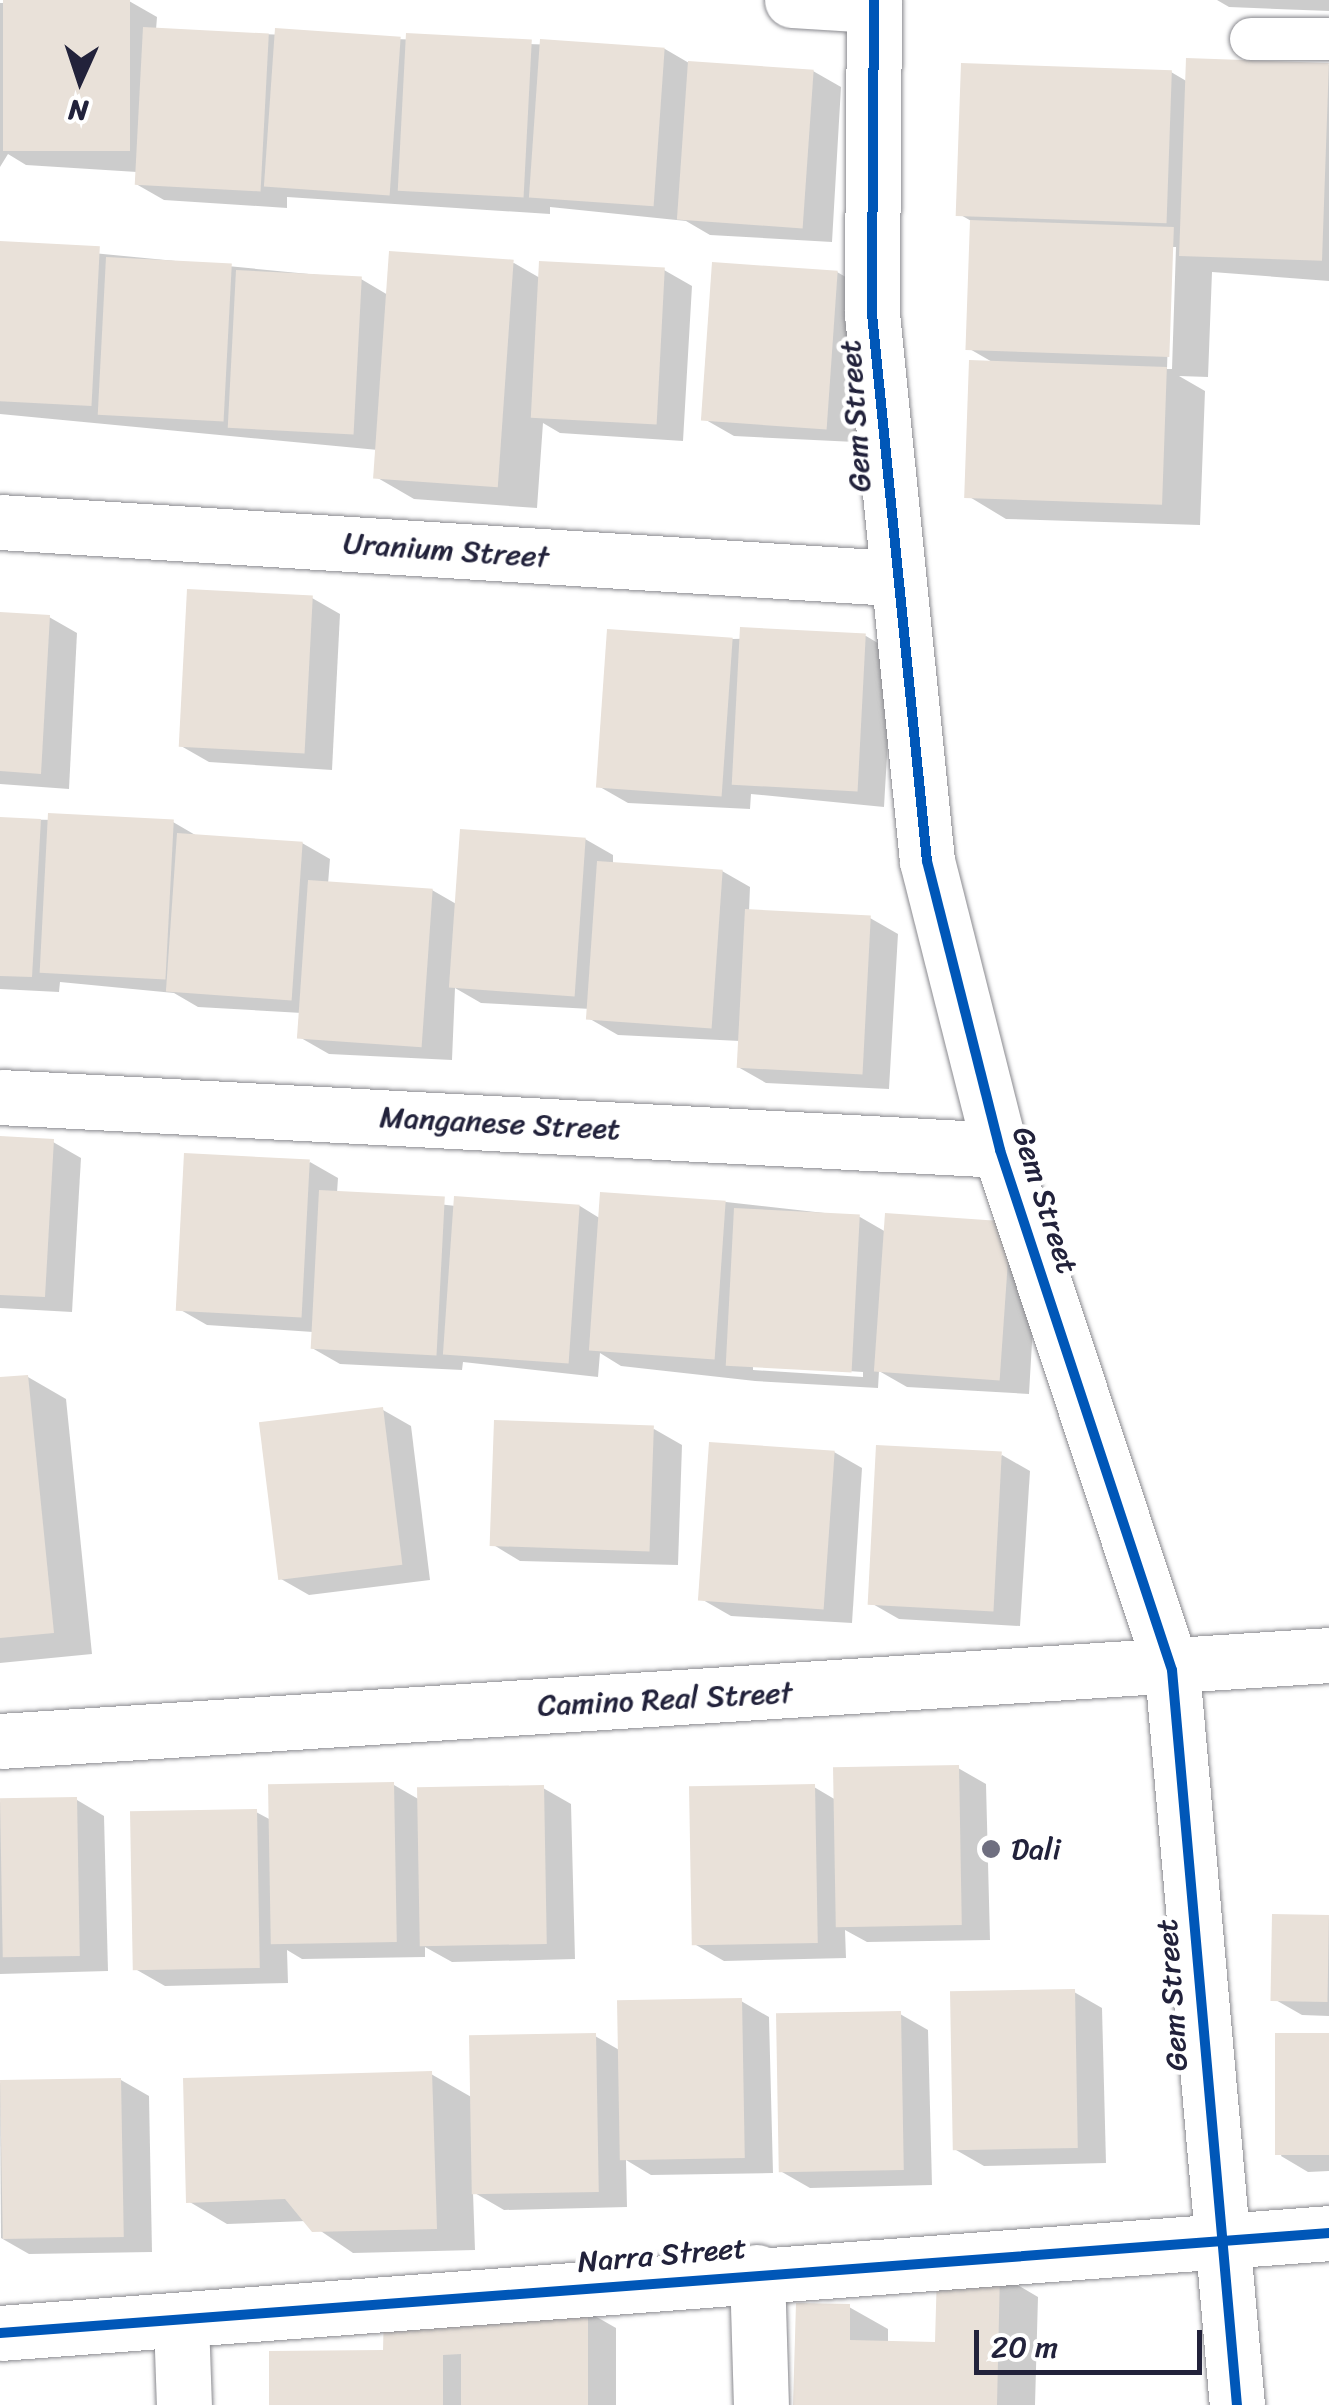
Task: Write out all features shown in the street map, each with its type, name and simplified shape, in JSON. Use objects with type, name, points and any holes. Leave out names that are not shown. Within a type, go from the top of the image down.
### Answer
[{"type":"street","points":[[792,0],[874,2]]},
{"type":"street","name":"Gem Street","points":[[874,2],[872,314],[892,578],[927,861],[1000,1150],[1172,1670],[1217,2239],[1238,2405]]},
{"type":"street","name":"Uranium Street","points":[[0,522],[892,578]]},
{"type":"street","name":"Manganese Street","points":[[0,1097],[1000,1150]]},
{"type":"street","name":"Camino Real Street","points":[[0,1741],[1172,1670],[1329,1655]]},
{"type":"street","name":"Narra Street","points":[[0,2333],[757,2272],[1329,2233]]},
{"type":"street","points":[[757,2272],[762,2405]]},
{"type":"street","points":[[181,2321],[184,2405]]},
{"type":"lane","points":[[1250,39],[1329,39]]},
{"type":"building","points":[[3,0],[130,0],[130,151],[3,151]]},
{"type":"building","points":[[143,27],[269,34],[261,191],[135,185]]},
{"type":"building","points":[[275,28],[401,37],[390,195],[264,187]]},
{"type":"building","points":[[406,33],[532,40],[524,197],[398,191]]},
{"type":"building","points":[[540,39],[665,48],[654,206],[529,198]]},
{"type":"building","points":[[1186,58],[1329,63],[1322,261],[1179,256]]},
{"type":"building","points":[[688,61],[814,70],[803,228],[677,220]]},
{"type":"building","points":[[961,63],[1172,70],[1167,223],[956,216]]},
{"type":"building","points":[[970,220],[1174,227],[1169,357],[965,350]]},
{"type":"building","points":[[0,241],[100,246],[91,406],[0,401]]},
{"type":"building","points":[[389,251],[514,260],[498,487],[373,478]]},
{"type":"building","points":[[106,257],[232,264],[224,421],[98,415]]},
{"type":"building","points":[[539,261],[665,268],[657,424],[531,418]]},
{"type":"building","points":[[712,262],[838,271],[827,429],[701,421]]},
{"type":"building","points":[[236,270],[362,277],[354,434],[228,428]]},
{"type":"building","points":[[969,360],[1167,367],[1162,505],[964,498]]},
{"type":"building","points":[[187,589],[313,596],[305,753],[179,747]]},
{"type":"building","points":[[0,612],[50,615],[41,774],[0,771]]},
{"type":"building","points":[[740,627],[866,634],[858,791],[732,785]]},
{"type":"building","points":[[607,629],[733,638],[722,796],[596,788]]},
{"type":"building","points":[[48,813],[174,820],[165,979],[40,973]]},
{"type":"building","points":[[0,817],[41,819],[32,977],[0,976]]},
{"type":"building","points":[[460,829],[586,838],[575,996],[449,988]]},
{"type":"building","points":[[177,833],[303,842],[292,1000],[166,992]]},
{"type":"building","points":[[597,861],[723,870],[712,1028],[586,1020]]},
{"type":"building","points":[[308,880],[433,889],[422,1047],[297,1039]]},
{"type":"building","points":[[745,909],[871,916],[863,1074],[737,1068]]},
{"type":"building","points":[[0,1136],[54,1139],[45,1297],[0,1295]]},
{"type":"building","points":[[184,1153],[310,1160],[302,1317],[176,1311]]},
{"type":"building","points":[[319,1190],[445,1197],[437,1355],[311,1349]]},
{"type":"building","points":[[600,1192],[726,1201],[715,1359],[589,1351]]},
{"type":"building","points":[[454,1196],[580,1205],[569,1363],[443,1355]]},
{"type":"building","points":[[734,1208],[860,1215],[852,1372],[726,1366]]},
{"type":"building","points":[[885,1213],[1011,1222],[1000,1380],[874,1372]]},
{"type":"building","points":[[28,1375],[54,1633],[0,1638],[0,1377]]},
{"type":"building","points":[[383,1407],[402,1565],[278,1580],[259,1422]]},
{"type":"building","points":[[494,1420],[654,1426],[650,1552],[490,1546]]},
{"type":"building","points":[[709,1442],[835,1451],[824,1609],[698,1601]]},
{"type":"building","points":[[876,1445],[1002,1452],[993,1611],[868,1605]]},
{"type":"building","points":[[959,1765],[962,1925],[836,1927],[833,1767]]},
{"type":"building","points":[[394,1782],[397,1942],[271,1944],[268,1784]]},
{"type":"building","points":[[815,1784],[818,1943],[692,1945],[689,1786]]},
{"type":"building","points":[[544,1785],[547,1944],[420,1946],[417,1787]]},
{"type":"building","points":[[77,1797],[80,1956],[3,1957],[0,1798]]},
{"type":"building","points":[[257,1809],[260,1968],[133,1970],[130,1811]]},
{"type":"building","points":[[1272,1914],[1329,1915],[1327,2002],[1270,2001]]},
{"type":"building","points":[[1075,1989],[1078,2148],[953,2150],[950,1991]]},
{"type":"building","points":[[742,1998],[745,2158],[620,2160],[617,2000]]},
{"type":"building","points":[[901,2011],[904,2170],[779,2172],[776,2013]]},
{"type":"building","points":[[596,2033],[599,2192],[472,2194],[469,2035]]},
{"type":"building","points":[[1275,2033],[1329,2033],[1329,2155],[1275,2155]]},
{"type":"building","points":[[432,2071],[437,2229],[312,2232],[285,2199],[186,2203],[183,2078]]},
{"type":"building","points":[[121,2078],[124,2237],[3,2239],[0,2080]]},
{"type":"building","points":[[937,2271],[1000,2272],[997,2405],[793,2405],[796,2303],[850,2304],[850,2340],[935,2342]]},
{"type":"building","points":[[384,2309],[588,2310],[588,2405],[461,2405],[461,2354],[443,2355],[443,2405],[269,2405],[269,2351],[383,2350]]},
{"type":"cycle path","points":[[874,0],[872,314],[927,861],[1000,1150],[1172,1670],[1237,2405]]},
{"type":"cycle path","points":[[0,2333],[1329,2233]]},
{"type":"place","name":"Dali","points":[[991,1849]]}]
